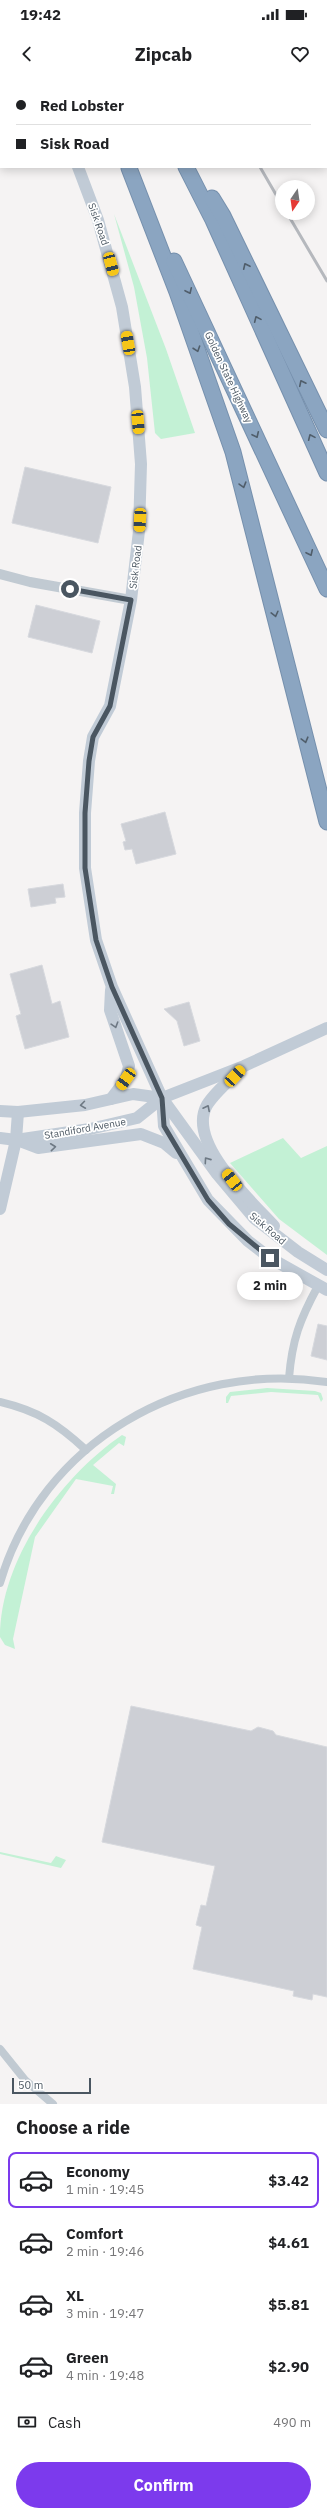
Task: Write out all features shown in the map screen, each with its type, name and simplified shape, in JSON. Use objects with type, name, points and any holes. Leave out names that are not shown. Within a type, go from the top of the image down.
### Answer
[{"type":"highway","points":[[129,168],[177,292],[233,452],[327,822]]},
{"type":"highway","name":"Golden State Highway","points":[[129,168],[188,288],[327,588]]},
{"type":"highway","points":[[187,168],[213,220],[327,472]]},
{"type":"highway","points":[[194,168],[223,216],[327,430]]},
{"type":"main road","name":"Sisk Road","points":[[78,168],[98,220],[115,277],[135,387],[141,464],[141,496],[137,559],[131,600],[110,706],[93,737],[85,813],[85,868],[98,947],[112,987],[162,1098],[217,1174],[254,1218],[298,1252],[327,1270]]},
{"type":"main road","points":[[112,987],[110,1010],[129,1066],[126,1079],[112,1099]]},
{"type":"main road","name":"Standiford Avenue","points":[[0,1138],[16,1140],[90,1129],[138,1118],[162,1098],[244,1066],[327,1028]]},
{"type":"main road","points":[[244,1066],[208,1104],[202,1118],[203,1131],[213,1152],[238,1186],[298,1252]]},
{"type":"main road","name":"Standiford Avenue","points":[[0,1110],[18,1112],[85,1105],[133,1094],[162,1098]]},
{"type":"main road","name":"Sisk Road","points":[[162,1098],[164,1126],[208,1200],[229,1224],[270,1258],[323,1288]]},
{"type":"main road","points":[[0,1209],[2,1192],[16,1140],[18,1112]]},
{"type":"main road","points":[[16,1140],[38,1148],[134,1134],[144,1134],[164,1143],[184,1160]]},
{"type":"street","points":[[0,574],[30,582],[131,600]]},
{"type":"street","points":[[289,1378],[294,1336],[301,1316],[323,1288]]},
{"type":"street","points":[[0,1583],[14,1547],[31,1514],[58,1478],[86,1450],[131,1418],[174,1398],[238,1380],[289,1378],[327,1382]]},
{"type":"street","points":[[0,1402],[30,1410],[50,1420],[86,1450]]},
{"type":"street","points":[[0,2048],[25,2080],[52,2104]]},
{"type":"green space","points":[[114,214],[166,349],[195,433],[161,439],[155,433],[147,358],[134,287]]},
{"type":"green space","points":[[283,1138],[301,1158],[327,1146],[327,1255],[279,1219],[230,1163]]},
{"type":"green space","points":[[267,1388],[315,1391],[321,1393],[323,1399],[321,1402],[318,1395],[271,1392],[231,1396],[228,1403],[226,1403],[226,1397],[230,1392]]},
{"type":"green space","points":[[122,1435],[126,1437],[124,1446],[119,1443],[93,1465],[116,1484],[114,1494],[111,1494],[113,1486],[76,1479],[35,1537],[13,1639],[15,1649],[5,1645],[0,1637],[3,1608],[10,1578],[38,1522],[77,1473]]},
{"type":"green space","points":[[0,1852],[51,1863],[56,1856],[66,1860],[61,1868],[0,1854]]},
{"type":"building","points":[[25,467],[111,487],[98,543],[12,523]]},
{"type":"building","points":[[36,605],[100,621],[92,653],[28,637]]},
{"type":"building","points":[[165,812],[176,854],[136,864],[132,849],[125,850],[123,842],[126,841],[121,824]]},
{"type":"building","points":[[63,884],[65,897],[55,898],[56,903],[31,907],[28,889]]},
{"type":"building","points":[[42,965],[52,1004],[60,1001],[69,1037],[25,1049],[16,1016],[21,1014],[10,974]]},
{"type":"building","points":[[189,1002],[200,1041],[184,1046],[177,1021],[164,1009]]},
{"type":"building","points":[[318,1324],[327,1326],[327,1360],[311,1356]]},
{"type":"building","points":[[131,1706],[251,1731],[258,1727],[273,1731],[276,1735],[327,1747],[327,1997],[313,1994],[312,2000],[293,1996],[294,1991],[193,1969],[202,1927],[196,1925],[201,1905],[206,1906],[215,1866],[102,1842]]},
{"type":"railway","points":[[261,168],[275,193]]},
{"type":"railway","points":[[291,220],[327,281]]},
{"type":"route","points":[[70,589],[131,600],[110,706],[93,737],[89,761],[85,813],[85,868],[98,947],[112,987],[162,1098],[164,1126],[208,1200],[229,1224],[248,1242],[270,1258]]}]
